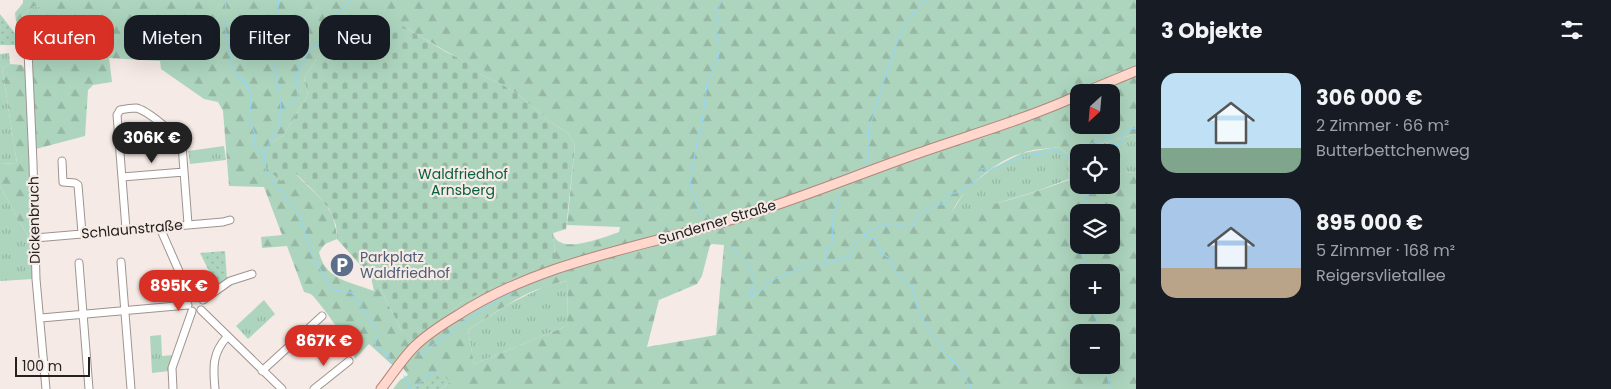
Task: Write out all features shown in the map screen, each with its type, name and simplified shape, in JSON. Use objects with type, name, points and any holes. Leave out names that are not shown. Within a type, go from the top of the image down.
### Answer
[{"type":"main road","points":[[1104,84],[1136,71]]},
{"type":"main road","name":"Sunderner Straße","points":[[380,389],[409,353],[430,334],[466,309],[516,283],[566,265],[709,226],[770,207],[922,152],[1014,122],[1070,99]]},
{"type":"street","name":"Dickenbruch","points":[[28,60],[36,279],[46,389]]},
{"type":"street","points":[[126,229],[116,115],[120,110],[134,108],[144,111],[178,138],[182,148],[188,224]]},
{"type":"street","points":[[62,161],[63,182],[78,185],[82,233]]},
{"type":"street","points":[[122,177],[184,172]]},
{"type":"street","name":"Schlaunstraße","points":[[35,238],[126,229],[160,228],[230,220]]},
{"type":"street","points":[[160,228],[182,278],[193,296]]},
{"type":"street","points":[[121,262],[131,389]]},
{"type":"street","points":[[79,263],[89,389]]},
{"type":"street","points":[[203,300],[230,281],[252,274]]},
{"type":"street","points":[[144,281],[182,278]]},
{"type":"street","points":[[193,296],[198,296],[203,300],[204,306],[201,310]]},
{"type":"street","points":[[173,389],[172,368],[190,308],[190,299],[193,296]]},
{"type":"street","points":[[40,318],[124,310],[190,308],[201,310],[282,389]]},
{"type":"street","points":[[262,371],[322,316]]},
{"type":"street","points":[[215,389],[214,356],[220,344],[227,337]]},
{"type":"street","points":[[314,389],[349,361]]},
{"type":"green space","points":[[23,0],[1136,0],[1136,134],[1100,144],[1070,144],[1070,194],[1120,194],[1120,173],[1136,172],[1136,389],[441,389],[450,382],[412,389],[393,389],[400,380],[408,375],[403,368],[391,364],[369,344],[355,359],[343,336],[322,307],[312,295],[304,292],[287,246],[262,248],[261,237],[282,235],[264,187],[229,186],[223,111],[218,102],[204,99],[161,69],[160,61],[143,60],[220,60],[220,15],[124,15],[124,59],[114,58],[114,15],[38,15],[40,7],[34,6],[23,15],[15,15],[23,3]],"holes":[[[319,15],[390,15],[390,28],[403,26],[485,71],[480,71],[480,74],[518,94],[550,122],[567,132],[575,145],[567,225],[620,227],[619,232],[593,241],[572,244],[563,243],[556,239],[553,232],[555,254],[552,259],[462,302],[449,312],[402,332],[375,277],[371,277],[374,291],[340,279],[327,269],[319,252],[325,244],[337,239],[332,216],[322,200],[293,171],[271,143],[283,136],[308,95],[304,78],[319,56]],[[1058,147],[1068,154],[1069,180],[996,203],[952,212],[972,185],[1002,162],[1022,153]],[[710,245],[724,245],[716,335],[647,347],[659,300],[697,284],[702,276]],[[568,281],[567,326],[474,364],[468,330],[528,293]]]},
{"type":"green space","points":[[34,6],[40,7],[38,15],[23,15]]},
{"type":"green space","points":[[0,14],[15,33],[15,44],[0,45]]},
{"type":"green space","name":"Waldfriedhof Arnsberg","points":[[390,26],[403,26],[446,52],[486,71],[480,71],[480,74],[518,94],[550,122],[567,132],[575,145],[566,229],[553,233],[554,258],[462,302],[411,342],[402,332],[375,277],[371,277],[337,239],[336,225],[329,209],[317,194],[294,172],[281,181],[266,168],[271,143],[283,136],[308,95],[304,78],[319,56],[319,60],[390,60]]},
{"type":"green space","points":[[9,53],[10,64],[2,68],[17,163],[0,164],[0,54]]},
{"type":"green space","points":[[30,60],[109,60],[112,82],[93,85],[88,90],[85,136],[32,150]]},
{"type":"green space","points":[[10,64],[22,65],[27,72],[30,240],[0,186],[0,164],[17,163],[2,68]]},
{"type":"green space","points":[[1136,134],[1136,172],[1120,173],[1120,144],[1100,144]]},
{"type":"green space","points":[[224,146],[226,160],[190,164],[188,151]]},
{"type":"green space","points":[[1058,147],[1068,154],[1069,179],[982,208],[951,213],[968,187],[993,168],[1022,153]]},
{"type":"green space","points":[[0,186],[30,240],[33,279],[0,281]]},
{"type":"green space","points":[[225,251],[227,280],[217,287],[200,253]]},
{"type":"green space","points":[[568,281],[567,326],[474,364],[468,330],[507,305],[547,285]]},
{"type":"green space","points":[[264,300],[275,314],[248,339],[236,326]]},
{"type":"green space","points":[[161,335],[162,356],[174,355],[169,371],[152,373],[150,336]]},
{"type":"green space","points":[[443,374],[450,382],[441,389],[412,389],[430,377]]},
{"type":"waterway","points":[[226,0],[225,28],[232,66],[236,74],[248,86],[251,105],[249,118],[255,135],[255,148],[264,153]]},
{"type":"waterway","points":[[279,0],[273,49],[281,110]]},
{"type":"waterway","points":[[350,0],[332,19],[330,28],[323,34],[317,46],[311,48],[296,73],[298,98],[281,111],[278,118],[278,127],[264,154],[266,172],[300,216],[310,250],[331,289],[352,293],[353,295]]},
{"type":"waterway","points":[[711,221],[699,211],[690,184],[702,124],[707,84],[718,59],[720,46],[715,28],[718,9],[722,0]]},
{"type":"waterway","points":[[862,166],[868,159],[870,142],[868,133],[893,52],[904,25],[925,0]]},
{"type":"waterway","points":[[1119,144],[1125,132],[1130,128],[1136,129]]},
{"type":"waterway","points":[[1091,144],[1111,136],[1114,144]]},
{"type":"waterway","points":[[862,236],[874,228],[893,223],[906,228],[911,227],[921,212],[935,205],[946,204],[947,195],[969,185],[981,175],[982,168],[988,171],[1024,156],[1056,150],[1070,159]]},
{"type":"waterway","points":[[826,264],[826,249],[833,241],[833,223],[840,194]]},
{"type":"waterway","points":[[1083,204],[1089,194]]},
{"type":"waterway","points":[[864,236],[875,239],[882,254],[890,258],[897,274],[912,286],[918,312],[944,351],[961,370],[971,389]]},
{"type":"waterway","points":[[732,248],[744,259],[756,282],[750,295],[756,294],[765,288],[766,283],[811,263],[822,264],[850,256],[858,241]]},
{"type":"waterway","points":[[1082,254],[1085,264]]},
{"type":"waterway","points":[[419,355],[479,312],[521,287],[568,270]]},
{"type":"waterway","points":[[354,296],[377,330],[378,334],[375,345],[378,349],[389,355],[389,361],[393,365]]},
{"type":"waterway","points":[[1096,314],[1098,324]]},
{"type":"waterway","points":[[410,389],[431,374],[438,372]]},
{"type":"waterway","points":[[1107,374],[1110,389]]},
{"type":"waterway","points":[[404,376],[409,389]]},
{"type":"place","name":"Parkplatz Waldfriedhof","points":[[342,265]]}]
